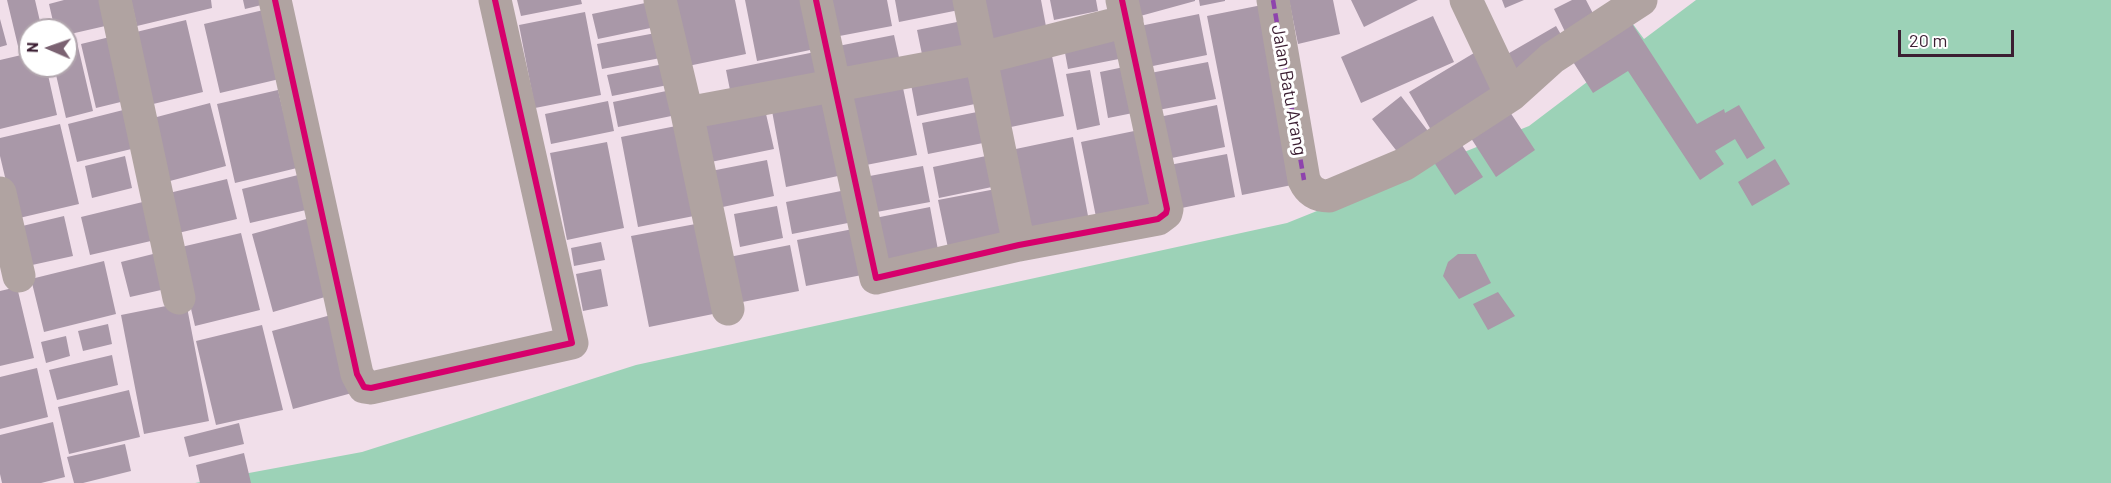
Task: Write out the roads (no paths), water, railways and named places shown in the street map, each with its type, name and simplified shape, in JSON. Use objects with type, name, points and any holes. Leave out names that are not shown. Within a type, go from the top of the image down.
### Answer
[{"type":"street","points":[[115,0],[179,298]]},
{"type":"street","points":[[275,0],[357,374],[364,387],[371,388],[572,343],[495,0]]},
{"type":"street","points":[[660,0],[687,113],[728,309]]},
{"type":"street","points":[[687,113],[835,85],[982,58],[1125,10],[1166,213],[1158,219],[1019,245],[876,278],[835,85],[816,0]]},
{"type":"street","points":[[969,0],[1019,245]]},
{"type":"street","name":"Jalan Batu Arang","points":[[1273,0],[1304,180],[1307,187],[1320,196],[1329,196],[1405,164],[1510,95]]},
{"type":"street","points":[[1466,0],[1510,95],[1552,58],[1641,0]]},
{"type":"street","points":[[0,193],[19,276]]}]
